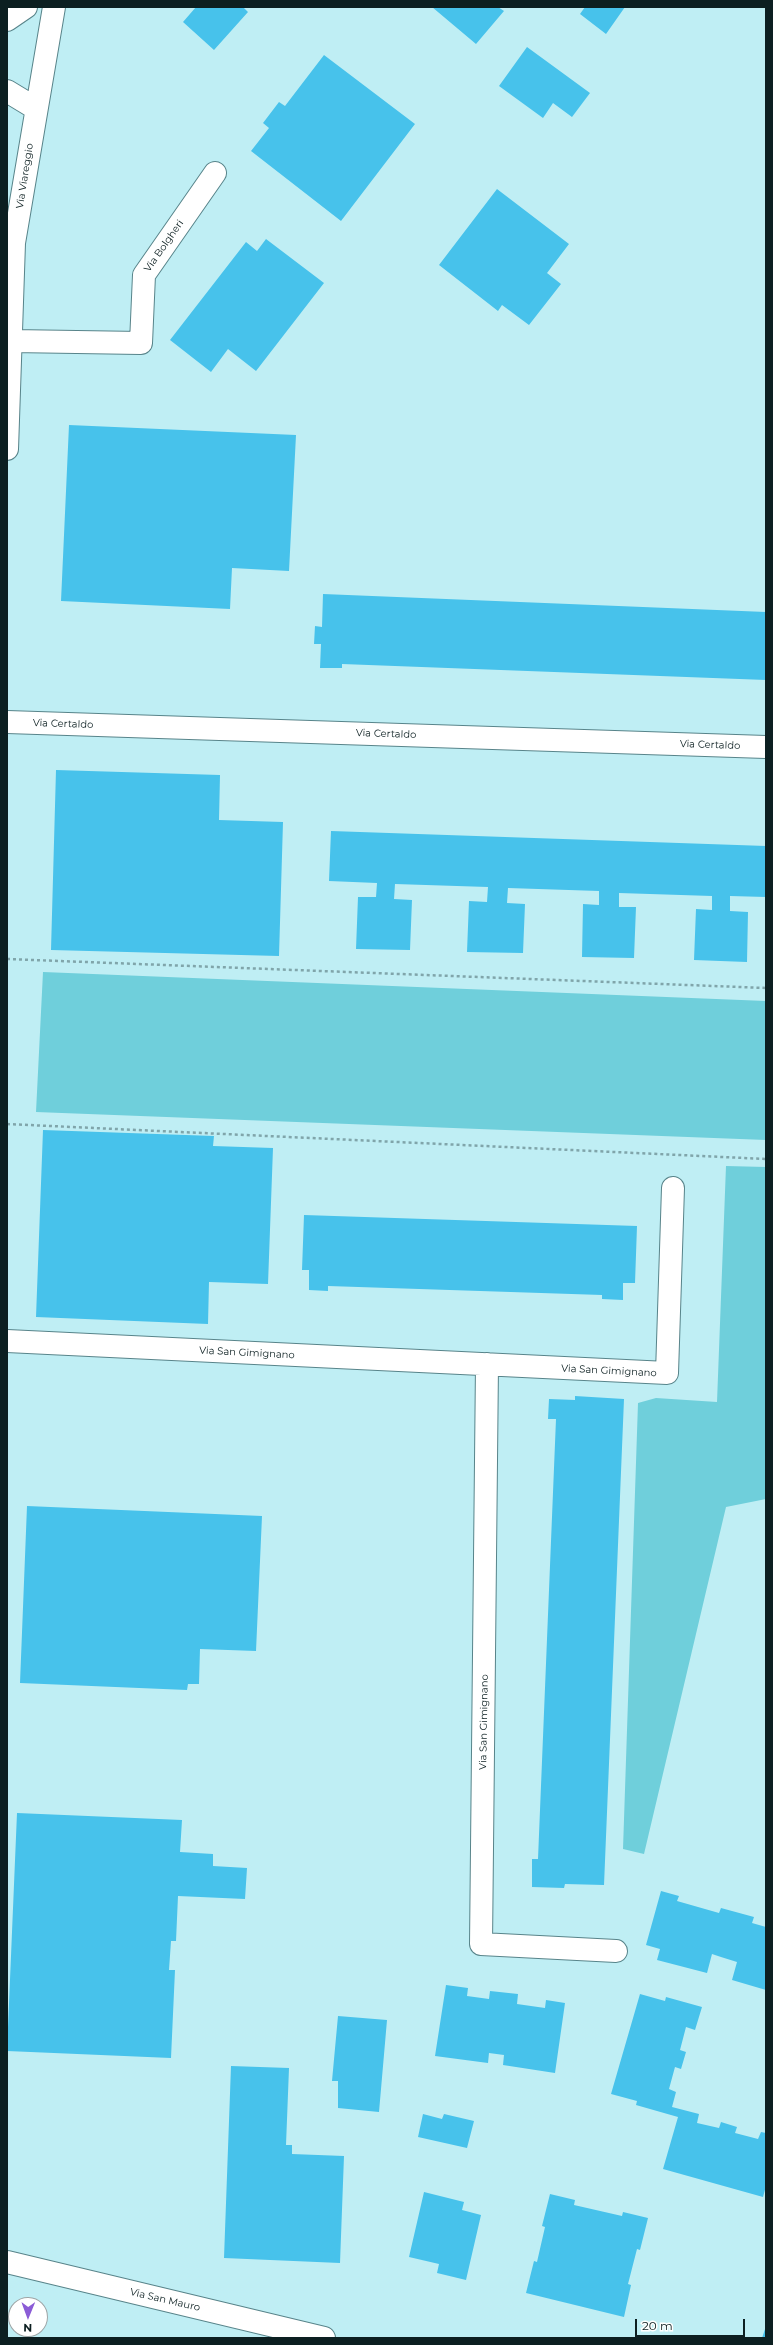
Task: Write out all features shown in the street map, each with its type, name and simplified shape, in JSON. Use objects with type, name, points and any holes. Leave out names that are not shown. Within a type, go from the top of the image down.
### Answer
[{"type":"street","points":[[7,20],[26,7]]},
{"type":"street","name":"Via Viareggio","points":[[7,449],[12,341],[11,239],[54,7]]},
{"type":"street","points":[[7,91],[36,108]]},
{"type":"street","name":"Via Bolgheri","points":[[12,341],[141,343],[144,275],[215,173]]},
{"type":"street","name":"Via Certaldo","points":[[7,722],[766,747]]},
{"type":"street","name":"Via San Gimignano","points":[[7,1341],[667,1373],[673,1188]]},
{"type":"street","name":"Via San Gimignano","points":[[487,1364],[481,1944],[616,1951]]},
{"type":"street","name":"Via San Mauro","points":[[7,2262],[324,2338]]},
{"type":"path","points":[[7,959],[766,988]]},
{"type":"path","points":[[7,1124],[766,1158]]},
{"type":"shaded area","points":[[43,972],[766,1001],[766,1140],[36,1112]]},
{"type":"shaded area","points":[[726,1166],[766,1167],[766,1499],[726,1507],[644,1854],[623,1849],[638,1403],[656,1398],[717,1402]]},
{"type":"building","points":[[196,7],[243,7],[248,12],[214,50],[183,22]]},
{"type":"building","points":[[432,7],[498,7],[504,11],[476,44]]},
{"type":"building","points":[[585,7],[625,7],[606,34],[580,14]]},
{"type":"building","points":[[527,47],[590,93],[572,117],[553,103],[543,118],[499,86]]},
{"type":"building","points":[[324,55],[415,124],[341,221],[251,151],[269,128],[263,123],[279,102],[285,106]]},
{"type":"building","points":[[497,189],[569,244],[547,273],[561,284],[529,325],[502,305],[498,311],[439,265]]},
{"type":"building","points":[[266,239],[324,283],[256,371],[228,349],[211,372],[170,340],[246,242],[257,251]]},
{"type":"building","points":[[69,425],[296,435],[289,571],[232,568],[230,609],[61,601]]},
{"type":"building","points":[[323,594],[766,612],[766,680],[342,664],[342,668],[320,668],[321,644],[314,644],[315,626],[322,627]]},
{"type":"building","points":[[56,770],[220,775],[219,820],[283,822],[279,956],[51,950]]},
{"type":"building","points":[[331,831],[766,846],[766,897],[730,896],[730,911],[748,912],[747,962],[694,960],[696,909],[712,910],[712,896],[619,893],[619,907],[636,907],[634,958],[582,957],[583,904],[599,905],[599,891],[508,888],[507,903],[525,904],[523,953],[467,952],[469,901],[487,902],[488,887],[395,884],[394,899],[412,900],[410,950],[356,949],[358,897],[376,897],[377,883],[329,881]]},
{"type":"building","points":[[43,1130],[214,1136],[213,1146],[273,1148],[268,1284],[209,1282],[208,1324],[36,1317]]},
{"type":"building","points":[[304,1215],[637,1226],[635,1283],[623,1283],[623,1300],[602,1299],[602,1295],[328,1286],[328,1291],[309,1290],[309,1270],[302,1270]]},
{"type":"building","points":[[575,1396],[624,1399],[604,1885],[565,1884],[564,1888],[532,1887],[532,1859],[538,1859],[556,1419],[548,1419],[549,1399],[575,1400]]},
{"type":"building","points":[[27,1506],[262,1516],[256,1651],[200,1649],[199,1684],[188,1684],[187,1690],[20,1683]]},
{"type":"building","points":[[17,1813],[182,1820],[180,1852],[213,1854],[213,1866],[247,1868],[245,1899],[178,1896],[176,1941],[171,1941],[169,1970],[175,1970],[171,2058],[7,2051]]},
{"type":"building","points":[[661,1891],[679,1896],[677,1901],[719,1913],[721,1908],[754,1917],[752,1923],[766,1927],[766,1990],[732,1980],[737,1962],[712,1954],[707,1973],[657,1960],[660,1949],[646,1945]]},
{"type":"building","points":[[446,1985],[468,1988],[467,1996],[489,1999],[490,1991],[518,1994],[517,2004],[545,2008],[546,2000],[565,2003],[555,2073],[503,2065],[504,2055],[489,2053],[488,2063],[435,2056]]},
{"type":"building","points":[[640,1994],[665,2001],[666,1997],[702,2007],[695,2030],[686,2027],[680,2050],[686,2052],[681,2069],[675,2067],[669,2089],[676,2092],[672,2107],[699,2114],[697,2123],[719,2128],[721,2122],[737,2127],[735,2133],[758,2139],[761,2132],[766,2133],[766,2186],[763,2197],[663,2169],[678,2117],[636,2105],[637,2101],[611,2094]]},
{"type":"building","points":[[338,2016],[387,2020],[379,2112],[338,2108],[338,2081],[332,2081]]},
{"type":"building","points":[[231,2066],[289,2068],[286,2145],[292,2145],[292,2154],[344,2156],[340,2263],[224,2258]]},
{"type":"building","points":[[423,2114],[442,2119],[444,2114],[474,2121],[467,2148],[418,2137]]},
{"type":"building","points":[[424,2192],[464,2202],[462,2210],[481,2215],[466,2280],[437,2273],[439,2264],[409,2257]]},
{"type":"building","points":[[550,2194],[575,2200],[574,2205],[622,2216],[623,2212],[648,2218],[640,2250],[637,2249],[628,2284],[631,2285],[624,2317],[526,2293],[534,2261],[537,2262],[545,2227],[542,2226]]},
{"type":"building","points":[[766,2326],[766,2338],[762,2338]]}]
